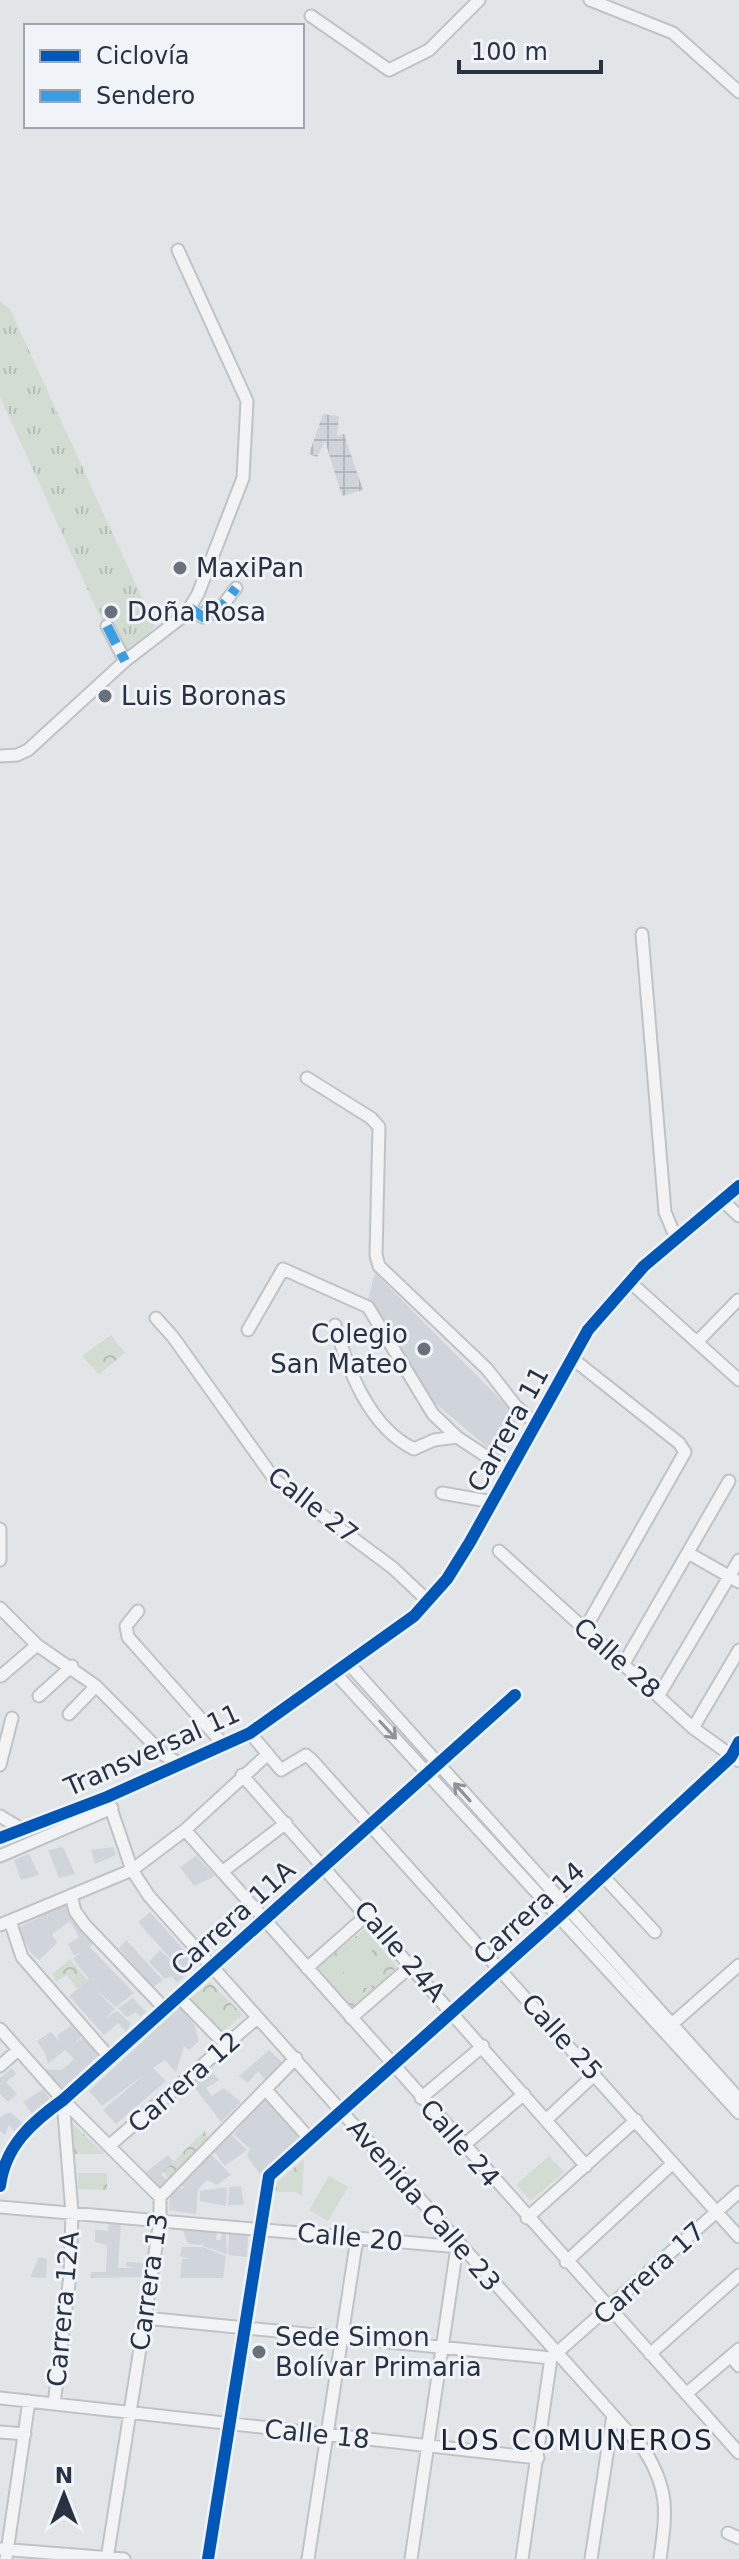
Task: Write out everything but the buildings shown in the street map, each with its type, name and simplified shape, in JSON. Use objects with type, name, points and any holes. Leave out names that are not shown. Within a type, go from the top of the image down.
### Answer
[{"type":"street","points":[[311,16],[389,70],[429,50],[479,0]]},
{"type":"street","points":[[590,0],[673,33],[739,92]]},
{"type":"street","points":[[0,756],[17,755],[28,750],[125,661],[190,608],[243,478],[247,401],[178,250]]},
{"type":"street","points":[[190,608],[203,617],[209,609],[216,614],[236,588]]},
{"type":"street","points":[[107,626],[125,661]]},
{"type":"street","points":[[642,934],[665,1212],[675,1236]]},
{"type":"street","points":[[307,1078],[371,1118],[379,1127],[376,1255],[379,1266],[487,1369],[515,1405],[536,1424]]},
{"type":"street","name":"Carrera 11","points":[[313,1687],[387,1638],[447,1579],[588,1330],[675,1236],[739,1186]]},
{"type":"street","points":[[722,1200],[739,1216]]},
{"type":"street","points":[[248,1330],[283,1269],[354,1297],[368,1307],[379,1323],[433,1414],[457,1437],[510,1472]]},
{"type":"street","points":[[630,1282],[739,1380]]},
{"type":"street","points":[[697,1342],[738,1300]]},
{"type":"street","name":"Calle 27","points":[[156,1318],[173,1337],[275,1480],[393,1568],[428,1601]]},
{"type":"street","points":[[335,1325],[349,1372],[395,1440],[414,1449],[434,1440],[457,1437]]},
{"type":"street","points":[[573,1359],[679,1443],[685,1452],[585,1629]]},
{"type":"street","points":[[623,1665],[690,1554],[729,1481]]},
{"type":"street","points":[[442,1493],[493,1502]]},
{"type":"street","points":[[0,1529],[0,1560]]},
{"type":"street","name":"Calle 28","points":[[499,1551],[693,1728],[735,1759]]},
{"type":"street","points":[[690,1554],[734,1579]]},
{"type":"street","points":[[659,1695],[734,1579],[739,1560]]},
{"type":"street","points":[[138,1611],[126,1626],[128,1637],[224,1745]]},
{"type":"street","points":[[3,1616],[37,1645],[72,1666],[164,1755],[181,1764]]},
{"type":"street","points":[[1,1676],[37,1645]]},
{"type":"street","points":[[693,1728],[739,1650]]},
{"type":"street","points":[[39,1696],[72,1666]]},
{"type":"street","points":[[342,1668],[564,1913],[739,2113]]},
{"type":"street","points":[[69,1714],[96,1686]]},
{"type":"street","name":"Transversal 11","points":[[0,1838],[109,1802],[181,1764],[250,1733],[313,1687]]},
{"type":"street","name":"Carrera 11A","points":[[0,2186],[14,2144],[35,2119],[63,2100],[515,1695]]},
{"type":"street","points":[[0,1765],[12,1718]]},
{"type":"street","points":[[110,2058],[22,1957],[5,1923],[132,1870],[185,1830],[268,1754],[250,1733]]},
{"type":"street","name":"Carrera 14","points":[[259,2229],[269,2176],[735,1759],[739,1742]]},
{"type":"street","name":"Calle 25","points":[[268,1754],[281,1770],[306,1755],[739,2237]]},
{"type":"street","name":"Calle 24A","points":[[242,1775],[368,1914],[586,2166]]},
{"type":"street","points":[[0,1856],[109,1802]]},
{"type":"street","name":"Avenida Calle 23","points":[[109,1802],[132,1870],[149,1896],[296,2058],[554,2356],[645,2451],[665,2492],[666,2513],[660,2559]]},
{"type":"street","points":[[0,1816],[23,1830]]},
{"type":"street","points":[[222,1872],[286,1823]]},
{"type":"street","name":"Calle 24","points":[[185,1830],[739,2453]]},
{"type":"street","points":[[603,1876],[655,1932]]},
{"type":"street","points":[[71,1895],[75,1911],[85,1925],[165,2009]]},
{"type":"street","points":[[564,1913],[672,2024],[739,2099]]},
{"type":"street","points":[[307,1968],[368,1914]]},
{"type":"street","points":[[351,2018],[412,1965]]},
{"type":"street","points":[[672,2024],[739,1965]]},
{"type":"street","points":[[179,1997],[226,2045]]},
{"type":"street","name":"Carrera 12","points":[[110,2145],[257,2018]]},
{"type":"street","points":[[0,2029],[63,2100],[160,2197]]},
{"type":"street","points":[[421,2098],[483,2046]]},
{"type":"street","points":[[0,2066],[18,2050]]},
{"type":"street","name":"Carrera 13","points":[[107,2558],[160,2221],[160,2197],[296,2058]]},
{"type":"street","points":[[546,2120],[595,2074]]},
{"type":"street","points":[[265,2089],[309,2138]]},
{"type":"street","points":[[463,2146],[524,2094]]},
{"type":"street","name":"Carrera 12A","points":[[54,2404],[70,2275],[72,2213],[63,2100]]},
{"type":"street","points":[[527,2218],[636,2120]]},
{"type":"street","points":[[566,2262],[673,2163]]},
{"type":"street","name":"Carrera 17","points":[[554,2356],[739,2192]]},
{"type":"street","name":"Calle 20","points":[[0,2207],[458,2247]]},
{"type":"street","points":[[208,2559],[259,2229]]},
{"type":"street","points":[[308,2559],[357,2238]]},
{"type":"street","points":[[411,2559],[458,2247]]},
{"type":"street","points":[[650,2354],[739,2275]]},
{"type":"street","points":[[145,2318],[554,2356],[522,2559]]},
{"type":"street","points":[[686,2394],[736,2357]]},
{"type":"street","name":"Calle 18","points":[[0,2398],[228,2426],[538,2458]]},
{"type":"street","points":[[29,2401],[5,2552],[124,2559]]},
{"type":"street","points":[[591,2559],[613,2415]]},
{"type":"street","points":[[0,2432],[25,2434]]},
{"type":"shaded area","points":[[323,414],[339,416],[337,436],[344,434],[363,490],[342,496],[325,441],[317,457],[309,454]]},
{"type":"shaded area","name":"Colegio San Mateo","points":[[375,1273],[519,1418],[499,1457],[429,1398],[368,1299]]},
{"type":"shaded area","points":[[63,1847],[75,1874],[59,1878],[48,1850]]},
{"type":"shaded area","points":[[113,1847],[116,1855],[95,1864],[91,1850]]},
{"type":"shaded area","points":[[29,1854],[39,1875],[21,1880],[14,1860]]},
{"type":"shaded area","points":[[196,1856],[215,1876],[194,1886],[180,1867]]},
{"type":"shaded area","points":[[64,1904],[100,1940],[89,1946],[134,1993],[116,2007],[95,1989],[115,2009],[105,2019],[117,2011],[131,2023],[126,2032],[118,2023],[104,2035],[69,1996],[89,1979],[73,1959],[80,1952],[74,1956],[68,1944],[79,1937],[70,1921],[52,1934],[57,1943],[39,1960],[30,1952],[18,1928]]},
{"type":"shaded area","points":[[150,1912],[197,1964],[177,1983],[172,1976],[165,1979],[149,1962],[160,1950],[177,1966],[138,1922]]},
{"type":"shaded area","points":[[126,1940],[163,1980],[153,1987],[119,1948]]},
{"type":"shaded area","points":[[133,1998],[146,2012],[140,2017],[136,2012],[127,2017],[118,2008]]},
{"type":"shaded area","points":[[180,2007],[195,2026],[199,2041],[189,2050],[184,2046],[176,2073],[165,2060],[153,2068],[166,2081],[116,2124],[103,2110],[146,2073],[102,2106],[89,2091]]},
{"type":"shaded area","points":[[71,2025],[82,2036],[74,2044],[84,2037],[98,2056],[61,2090],[42,2069],[62,2070],[74,2059],[65,2050],[48,2064],[37,2041],[51,2032],[60,2042],[57,2036]]},
{"type":"shaded area","points":[[269,2050],[285,2065],[264,2079],[258,2071],[248,2083],[239,2076]]},
{"type":"shaded area","points":[[12,2068],[16,2074],[6,2082],[17,2094],[8,2102],[0,2094],[0,2078]]},
{"type":"shaded area","points":[[209,2068],[219,2080],[206,2088],[212,2096],[224,2088],[241,2102],[221,2122],[192,2084]]},
{"type":"shaded area","points":[[43,2089],[51,2101],[34,2116],[23,2102]]},
{"type":"shaded area","points":[[264,2096],[299,2138],[260,2174],[247,2156],[250,2149],[234,2134]]},
{"type":"shaded area","points":[[10,2112],[25,2125],[16,2133],[9,2125],[5,2135],[0,2130],[0,2117]]},
{"type":"shaded area","points":[[231,2134],[247,2150],[225,2166],[214,2152]]},
{"type":"shaded area","points":[[211,2154],[231,2175],[217,2185],[207,2180],[198,2189],[196,2214],[169,2210],[171,2189],[185,2188],[180,2185]]},
{"type":"shaded area","points":[[168,2155],[174,2162],[161,2174],[169,2182],[161,2190],[145,2173]]},
{"type":"shaded area","points":[[241,2186],[244,2205],[228,2205],[229,2187]]},
{"type":"shaded area","points":[[227,2187],[226,2206],[200,2201],[200,2191]]},
{"type":"shaded area","points":[[109,2222],[121,2222],[118,2268],[135,2268],[126,2266],[126,2262],[144,2263],[144,2277],[90,2278],[91,2272],[106,2272],[107,2245],[95,2242],[95,2230],[108,2231]]},
{"type":"shaded area","points":[[182,2228],[217,2231],[216,2240],[221,2240],[222,2234],[226,2234],[227,2254],[203,2246],[203,2242],[202,2245],[188,2244]]},
{"type":"shaded area","points":[[229,2233],[248,2235],[247,2257],[228,2255]]},
{"type":"shaded area","points":[[182,2247],[203,2247],[226,2256],[223,2278],[180,2278],[182,2259],[190,2259],[180,2256]]},
{"type":"shaded area","points":[[39,2257],[47,2259],[46,2278],[30,2277]]},
{"type":"green space","points":[[0,301],[10,309],[155,626],[120,661],[0,397]]},
{"type":"green space","points":[[111,1335],[125,1353],[99,1374],[82,1356]]},
{"type":"green space","points":[[365,1929],[397,1967],[351,2011],[317,1967]]},
{"type":"green space","points":[[345,1947],[372,1947],[371,1988],[343,1988]]},
{"type":"green space","points":[[70,1959],[88,1981],[78,1989],[66,1975],[56,1982],[52,1974]]},
{"type":"green space","points":[[210,1982],[243,2015],[221,2033],[191,1998]]},
{"type":"green space","points":[[70,2121],[104,2154],[73,2154]]},
{"type":"green space","points":[[204,2131],[210,2140],[169,2182],[164,2171]]},
{"type":"green space","points":[[549,2156],[564,2172],[531,2201],[516,2185]]},
{"type":"green space","points":[[304,2159],[302,2196],[296,2192],[274,2192],[274,2185]]},
{"type":"green space","points":[[78,2173],[107,2173],[107,2190],[78,2189]]},
{"type":"green space","points":[[329,2176],[348,2187],[328,2221],[309,2210]]},
{"type":"marked path","points":[[190,608],[203,617],[209,609],[216,614],[236,588]]},
{"type":"marked path","points":[[107,626],[125,661]]},
{"type":"cycle path","points":[[0,1838],[107,1797],[250,1733],[414,1616],[447,1579],[470,1542],[588,1330],[644,1266],[739,1186]]},
{"type":"cycle path","points":[[0,2186],[14,2147],[31,2126],[515,1695]]},
{"type":"cycle path","points":[[208,2559],[269,2176],[567,1909],[731,1757],[739,1742]]},
{"type":"place","name":"MaxiPan","points":[[180,568]]},
{"type":"place","name":"Doña Rosa","points":[[111,612]]},
{"type":"place","name":"Luis Boronas","points":[[105,696]]},
{"type":"place","name":"Colegio San Mateo","points":[[424,1349]]},
{"type":"place","name":"Sede Simon Bolívar Primaria","points":[[259,2352]]},
{"type":"district","name":"LOS COMUNEROS","points":[[577,2440]]}]
